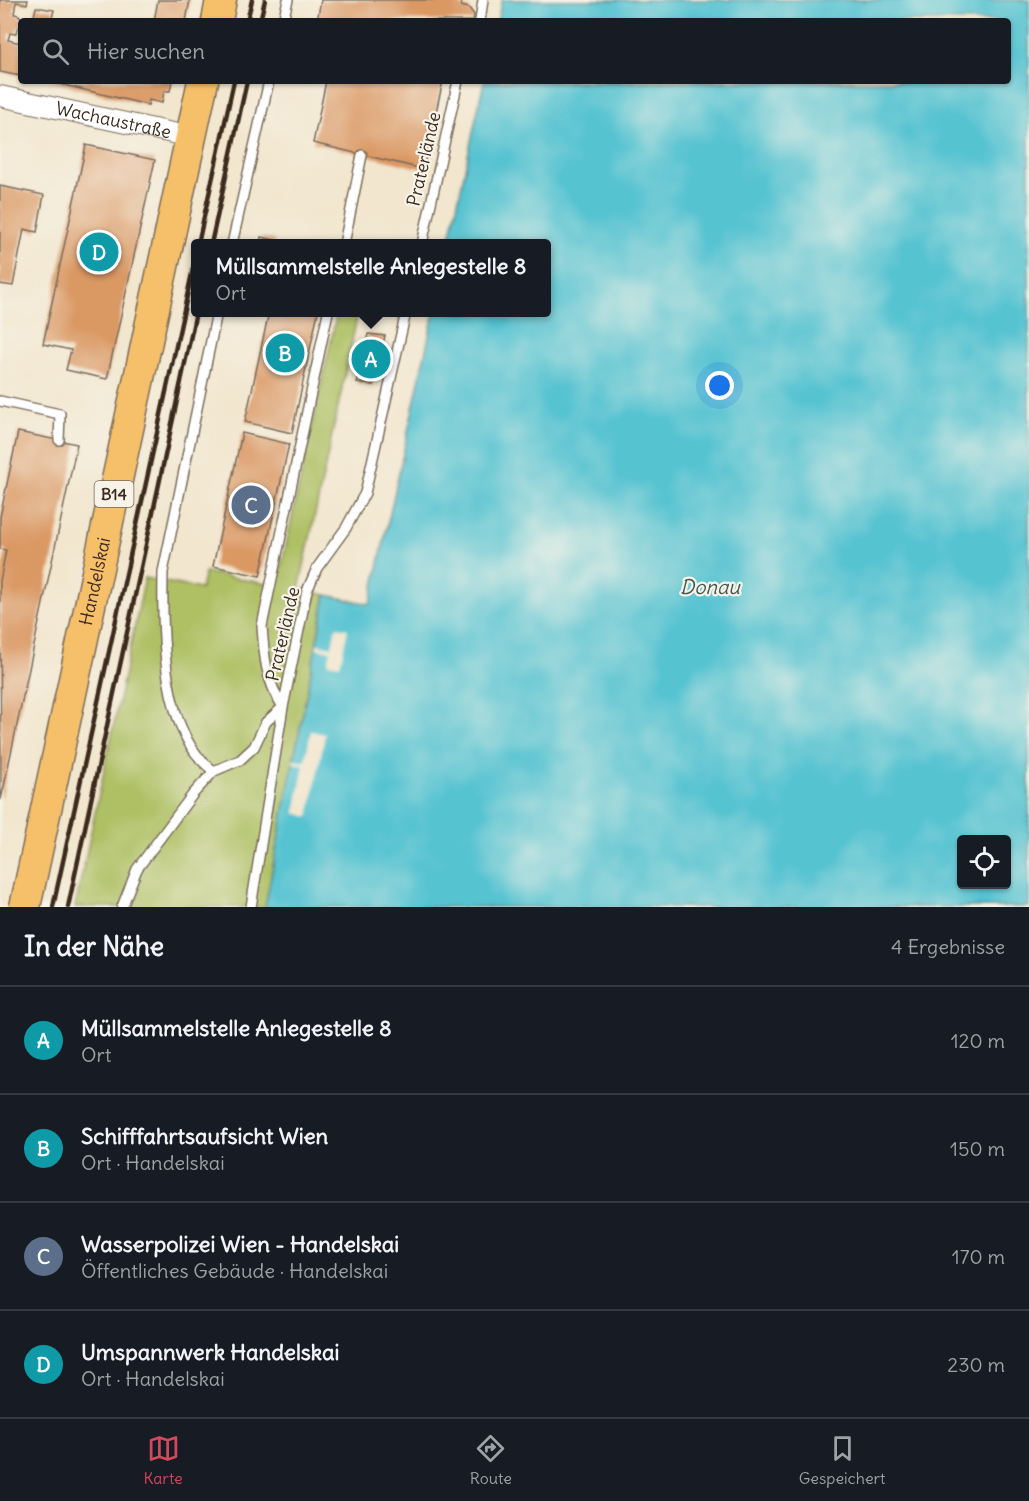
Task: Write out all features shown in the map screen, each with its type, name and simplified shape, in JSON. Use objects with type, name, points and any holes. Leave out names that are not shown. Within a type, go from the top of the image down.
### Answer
[{"type":"main road","points":[[218,18],[221,0]]},
{"type":"main road","name":"Handelskai","points":[[25,907],[202,84]]},
{"type":"street","name":"Wachaustraße","points":[[0,96],[191,137]]},
{"type":"lane","points":[[284,18],[288,0]]},
{"type":"lane","points":[[480,18],[483,0]]},
{"type":"lane","points":[[233,239],[268,84]]},
{"type":"lane","name":"Praterlände","points":[[423,239],[457,84]]},
{"type":"lane","points":[[345,239],[362,155]]},
{"type":"lane","points":[[214,771],[203,764],[177,715],[166,654],[162,612],[164,572],[216,317]]},
{"type":"lane","points":[[122,907],[137,869],[164,830],[214,771],[240,760],[254,747],[266,722],[283,707],[271,688],[264,660],[262,626],[327,317]]},
{"type":"lane","name":"Praterlände","points":[[251,907],[283,707],[307,591],[317,568],[346,528],[365,494],[405,317]]},
{"type":"lane","points":[[0,401],[60,414],[59,440]]},
{"type":"green space","points":[[336,317],[357,317],[299,589],[326,595],[265,907],[75,907],[145,578],[201,589],[205,572],[277,586]]},
{"type":"water","name":"Donau","points":[[502,0],[1029,0],[1029,907],[265,907],[326,595],[370,604],[433,317],[551,317],[551,239],[450,239],[483,84],[1011,84],[1011,18],[498,18]]},
{"type":"pier","points":[[336,627],[348,629],[340,665],[328,663],[331,651],[316,648],[317,644],[332,647]]},
{"type":"pier","points":[[311,731],[325,734],[309,817],[295,813],[304,765],[293,763],[293,759],[305,761]]},
{"type":"building","points":[[0,0],[28,0],[27,4],[16,2],[14,14],[21,18],[18,18],[18,29],[15,34],[10,33],[8,40],[18,42],[18,75],[0,72]]},
{"type":"building","points":[[158,0],[190,0],[187,18],[155,18]]},
{"type":"building","points":[[321,0],[462,0],[461,6],[469,8],[474,15],[474,18],[318,18]]},
{"type":"building","points":[[36,7],[54,10],[52,18],[34,18]]},
{"type":"building","points":[[60,84],[171,84],[170,91],[164,91],[162,103],[149,100],[148,105]]},
{"type":"building","points":[[325,84],[442,84],[423,169],[313,143]]},
{"type":"building","points":[[86,145],[155,160],[107,379],[66,370],[71,350],[43,344]]},
{"type":"building","points":[[0,186],[44,195],[37,232],[24,229],[13,286],[0,284]]},
{"type":"building","points":[[268,317],[317,317],[292,433],[245,422]]},
{"type":"building","points":[[368,334],[385,336],[373,385],[357,383]]},
{"type":"building","points":[[18,432],[77,444],[1,800],[0,581],[6,550],[0,549],[0,517]]},
{"type":"building","points":[[242,433],[289,444],[260,576],[213,566]]},
{"type":"railway","points":[[248,18],[252,0]]},
{"type":"railway","points":[[261,18],[265,0]]},
{"type":"railway","points":[[199,239],[233,84]]},
{"type":"railway","points":[[212,239],[246,84]]},
{"type":"railway","points":[[53,907],[191,278]]},
{"type":"railway","points":[[68,907],[195,317]]},
{"type":"place","name":"Umspannwerk Handelskai","points":[[99,252]]},
{"type":"place","name":"Schifffahrtsaufsicht Wien","points":[[285,353]]},
{"type":"place","name":"Müllsammelstelle Anlegestelle 8","points":[[371,359]]},
{"type":"place","name":"Wasserpolizei Wien - Handelskai","points":[[251,505]]}]
